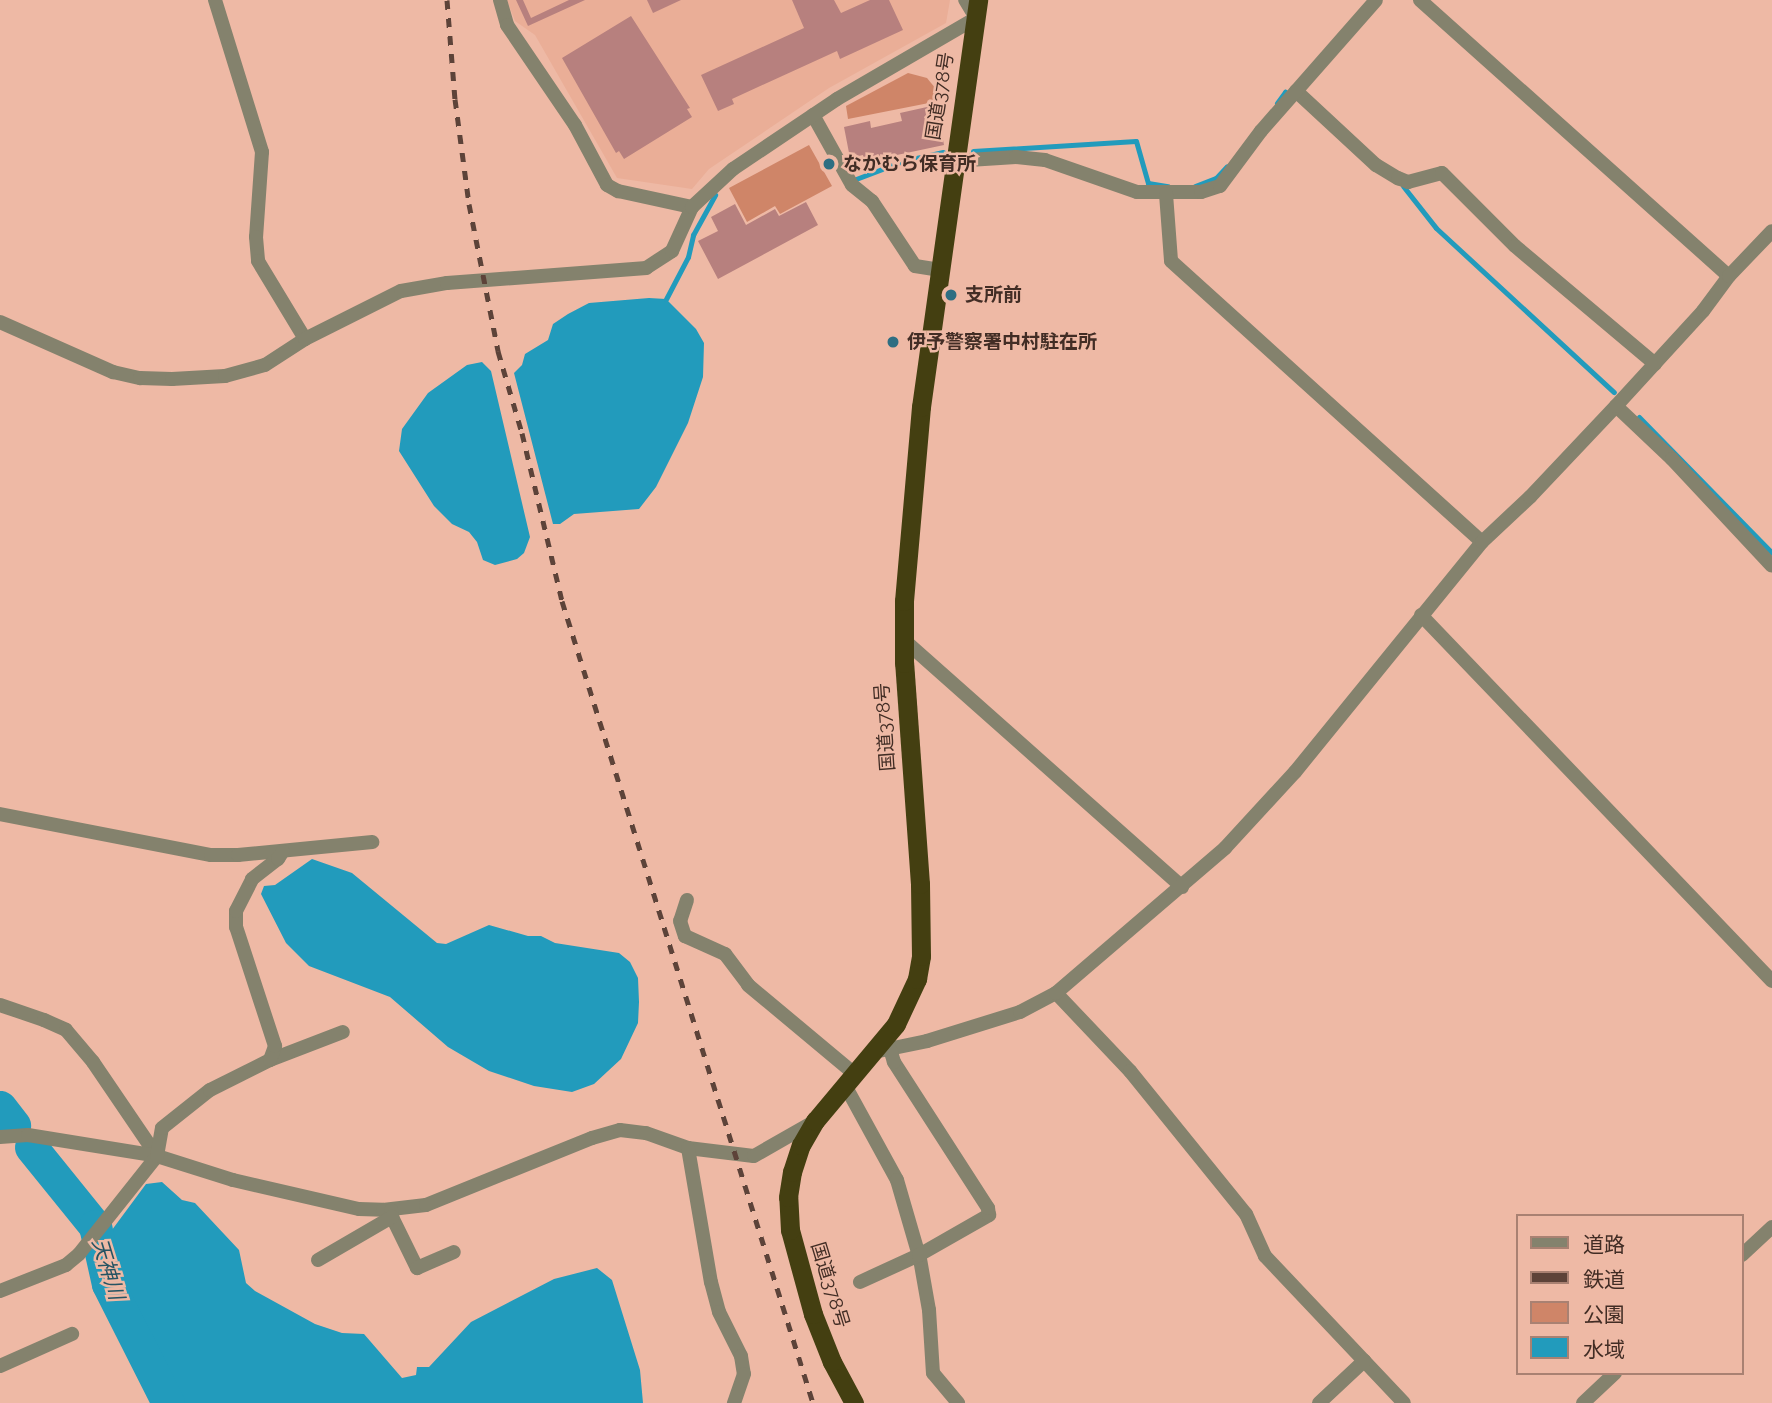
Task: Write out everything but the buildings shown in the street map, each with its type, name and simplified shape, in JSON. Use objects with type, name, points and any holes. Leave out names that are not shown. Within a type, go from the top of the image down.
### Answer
[{"type":"highway","name":"国道378号","points":[[854,1403],[832,1363],[813,1314],[790,1230],[788,1197],[792,1172],[801,1145],[815,1121],[882,1050],[917,979],[921,956],[920,884],[904,640],[908,533],[953,161],[977,9]]},
{"type":"street","points":[[215,0],[262,152],[256,237],[258,261],[305,339]]},
{"type":"street","points":[[500,0],[507,25],[575,125],[607,185],[618,191],[692,207]]},
{"type":"street","points":[[0,323],[113,372],[140,378],[172,379],[244,372],[265,365],[305,339],[379,300],[424,286],[646,268],[672,251],[692,207],[733,169],[977,9],[965,0]]},
{"type":"street","points":[[953,161],[1016,157],[1045,160],[1137,192],[1201,192],[1220,186],[1296,91],[1376,0]]},
{"type":"street","points":[[1420,0],[1729,276]]},
{"type":"street","points":[[1296,91],[1376,165],[1398,178],[1409,182],[1442,173],[1515,246],[1655,364]]},
{"type":"street","points":[[813,115],[848,180],[872,201],[915,266],[939,270]]},
{"type":"street","points":[[1166,194],[1171,261],[1482,542]]},
{"type":"street","points":[[882,1050],[927,1041],[1020,1012],[1056,993],[1225,848],[1263,808],[1482,542],[1530,498],[1616,406],[1703,311],[1729,276],[1772,231]]},
{"type":"street","points":[[1616,406],[1672,459],[1772,566]]},
{"type":"street","points":[[1421,615],[1772,981]]},
{"type":"street","points":[[904,640],[1182,887]]},
{"type":"street","points":[[0,814],[211,855],[372,842]]},
{"type":"street","points":[[270,1060],[275,1046],[236,927],[236,911],[252,879],[278,859],[283,851]]},
{"type":"street","points":[[687,900],[680,922],[685,936],[725,954],[748,985],[851,1081],[897,1180],[919,1255],[929,1310],[933,1373],[958,1403]]},
{"type":"street","points":[[1056,993],[1130,1071],[1246,1214],[1265,1256],[1404,1403]]},
{"type":"street","points":[[0,1005],[65,1030],[93,1062],[157,1156]]},
{"type":"street","points":[[0,1292],[66,1265],[98,1233],[157,1156],[162,1128],[210,1090],[270,1060],[343,1032]]},
{"type":"street","points":[[860,1282],[919,1255],[989,1215],[988,1208],[894,1062],[882,1050]]},
{"type":"street","points":[[318,1260],[392,1214],[426,1205],[592,1138],[620,1130],[646,1133],[688,1148],[754,1156],[795,1130],[815,1121]]},
{"type":"street","points":[[0,1137],[28,1135],[157,1156],[233,1180],[392,1214]]},
{"type":"street","points":[[688,1148],[711,1282],[719,1312],[744,1374],[734,1403]]},
{"type":"street","points":[[392,1214],[417,1268],[454,1252]]},
{"type":"street","points":[[1744,1253],[1772,1227]]},
{"type":"street","points":[[0,1366],[72,1334]]},
{"type":"street","points":[[1319,1403],[1364,1360]]},
{"type":"street","points":[[1583,1403],[1613,1375]]},
{"type":"shaded area","points":[[507,0],[950,0],[946,23],[829,88],[709,169],[692,189],[617,178],[535,35],[515,21]]},
{"type":"green space","points":[[908,73],[927,78],[936,89],[939,101],[848,119],[846,106]]},
{"type":"green space","points":[[809,145],[832,186],[780,214],[775,206],[747,222],[729,188]]},
{"type":"water","points":[[666,299],[696,329],[704,343],[703,377],[688,423],[656,487],[639,509],[574,514],[560,524],[553,524],[514,373],[522,365],[525,354],[548,340],[553,324],[568,314],[589,303]]},
{"type":"water","points":[[482,362],[491,371],[530,537],[524,553],[517,559],[495,565],[483,560],[477,542],[469,532],[452,524],[434,506],[399,451],[402,429],[428,393],[467,365]]},
{"type":"water","points":[[312,859],[352,873],[437,943],[446,944],[489,925],[528,936],[541,936],[555,943],[619,953],[630,962],[638,978],[639,1002],[638,1023],[621,1059],[594,1084],[572,1092],[534,1086],[489,1071],[448,1047],[390,997],[309,966],[286,943],[261,894],[264,886],[275,885]]},
{"type":"water","points":[[162,1182],[182,1200],[195,1203],[239,1250],[246,1283],[255,1291],[315,1324],[342,1333],[364,1334],[402,1378],[416,1375],[417,1367],[429,1367],[471,1322],[554,1279],[597,1268],[612,1280],[640,1370],[643,1403],[177,1403],[115,1285],[106,1238],[146,1184]]},
{"type":"waterway","points":[[1277,103],[1285,92],[1287,94]]},
{"type":"waterway","points":[[973,151],[1136,141],[1148,183],[1168,186]]},
{"type":"waterway","points":[[856,179],[903,161],[943,152]]},
{"type":"waterway","points":[[1195,186],[1216,178],[1227,166]]},
{"type":"waterway","points":[[1403,186],[1436,228],[1614,392]]},
{"type":"waterway","points":[[666,299],[688,257],[693,235],[715,195]]},
{"type":"waterway","points":[[1639,417],[1772,553]]},
{"type":"waterway","name":"天神川","points":[[0,1107],[14,1125]]},
{"type":"waterway","name":"天神川","points":[[31,1147],[95,1226],[108,1284],[168,1403]]},
{"type":"railway","points":[[447,0],[455,99],[469,204],[498,351],[522,433],[562,601],[813,1403]]},
{"type":"place","name":"なかむら保育所","points":[[829,164]]},
{"type":"place","name":"支所前","points":[[951,295]]},
{"type":"place","name":"伊予警察署中村駐在所","points":[[893,342]]}]
